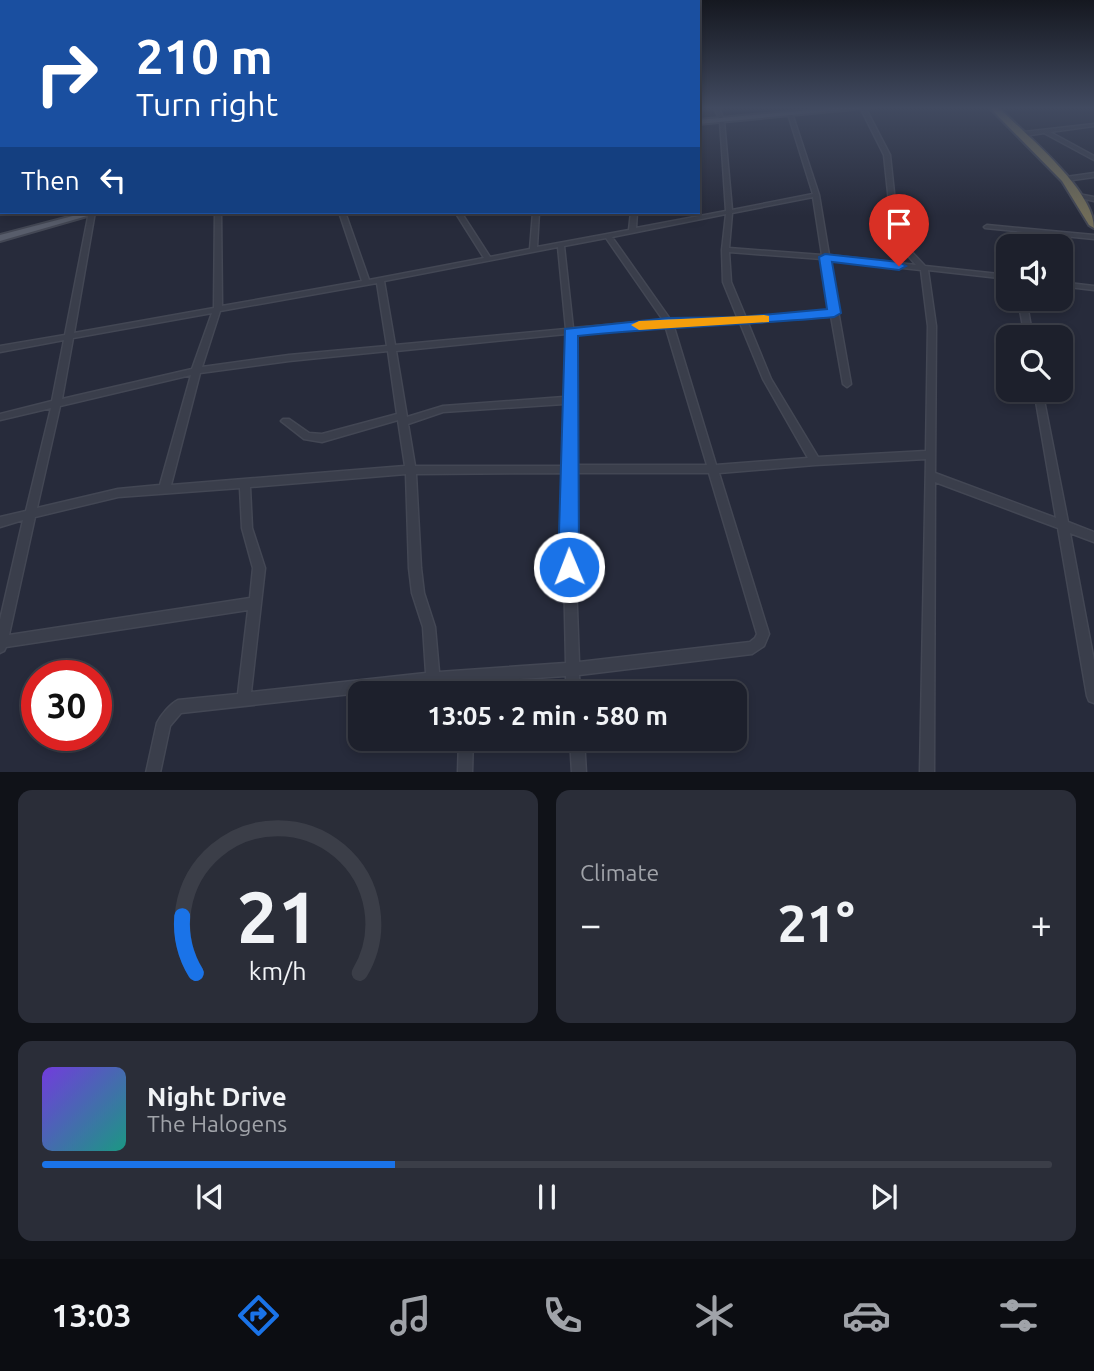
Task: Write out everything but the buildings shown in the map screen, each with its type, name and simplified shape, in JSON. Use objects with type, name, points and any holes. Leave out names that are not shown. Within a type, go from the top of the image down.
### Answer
[{"type":"highway","points":[[1032,143],[1066,179],[1094,225]]},
{"type":"main road","points":[[0,238],[87,214]]},
{"type":"street","points":[[724,143],[729,213],[725,250],[727,282],[767,379],[815,461]]},
{"type":"street","points":[[799,143],[816,195],[847,384]]},
{"type":"street","points":[[881,143],[887,155],[892,202],[906,250],[924,269],[932,326],[927,772]]},
{"type":"street","points":[[1066,143],[1094,158]]},
{"type":"street","points":[[1066,179],[1094,175]]},
{"type":"street","points":[[0,349],[218,307],[380,281],[816,195]]},
{"type":"street","points":[[1078,196],[1094,199]]},
{"type":"street","points":[[94,214],[57,401],[1,645],[255,603]]},
{"type":"street","points":[[164,490],[196,371],[218,307],[218,214]]},
{"type":"street","points":[[343,214],[366,282]]},
{"type":"street","points":[[459,214],[488,259]]},
{"type":"street","points":[[533,251],[537,214]]},
{"type":"street","points":[[632,231],[634,214]]},
{"type":"street","points":[[987,227],[1094,237]]},
{"type":"street","points":[[153,772],[164,723],[178,707],[433,679],[572,669],[752,648],[760,642],[763,634],[668,322],[609,237]]},
{"type":"street","points":[[561,246],[570,332],[567,468],[572,681]]},
{"type":"street","points":[[725,250],[825,257],[996,277]]},
{"type":"street","points":[[380,281],[411,470],[415,568],[418,593],[429,627],[433,679]]},
{"type":"street","points":[[1073,286],[1094,288]]},
{"type":"street","points":[[0,416],[196,371],[391,348],[668,322],[741,321],[834,313]]},
{"type":"street","points":[[286,421],[307,436],[322,438],[443,409],[569,400]]},
{"type":"street","points":[[1040,402],[1094,696]]},
{"type":"street","points":[[0,522],[92,497],[411,470],[713,469],[931,455]]},
{"type":"street","points":[[930,476],[1094,537]]},
{"type":"street","points":[[244,700],[259,568],[247,528],[245,484]]},
{"type":"street","points":[[469,677],[469,681]]},
{"type":"street","points":[[465,772],[466,751]]},
{"type":"street","points":[[578,751],[579,772]]},
{"type":"slow traffic","points":[[639,325],[764,319]]},
{"type":"route","points":[[569,567],[567,468],[570,332],[668,322],[705,323],[834,313],[825,257],[899,266]]}]
